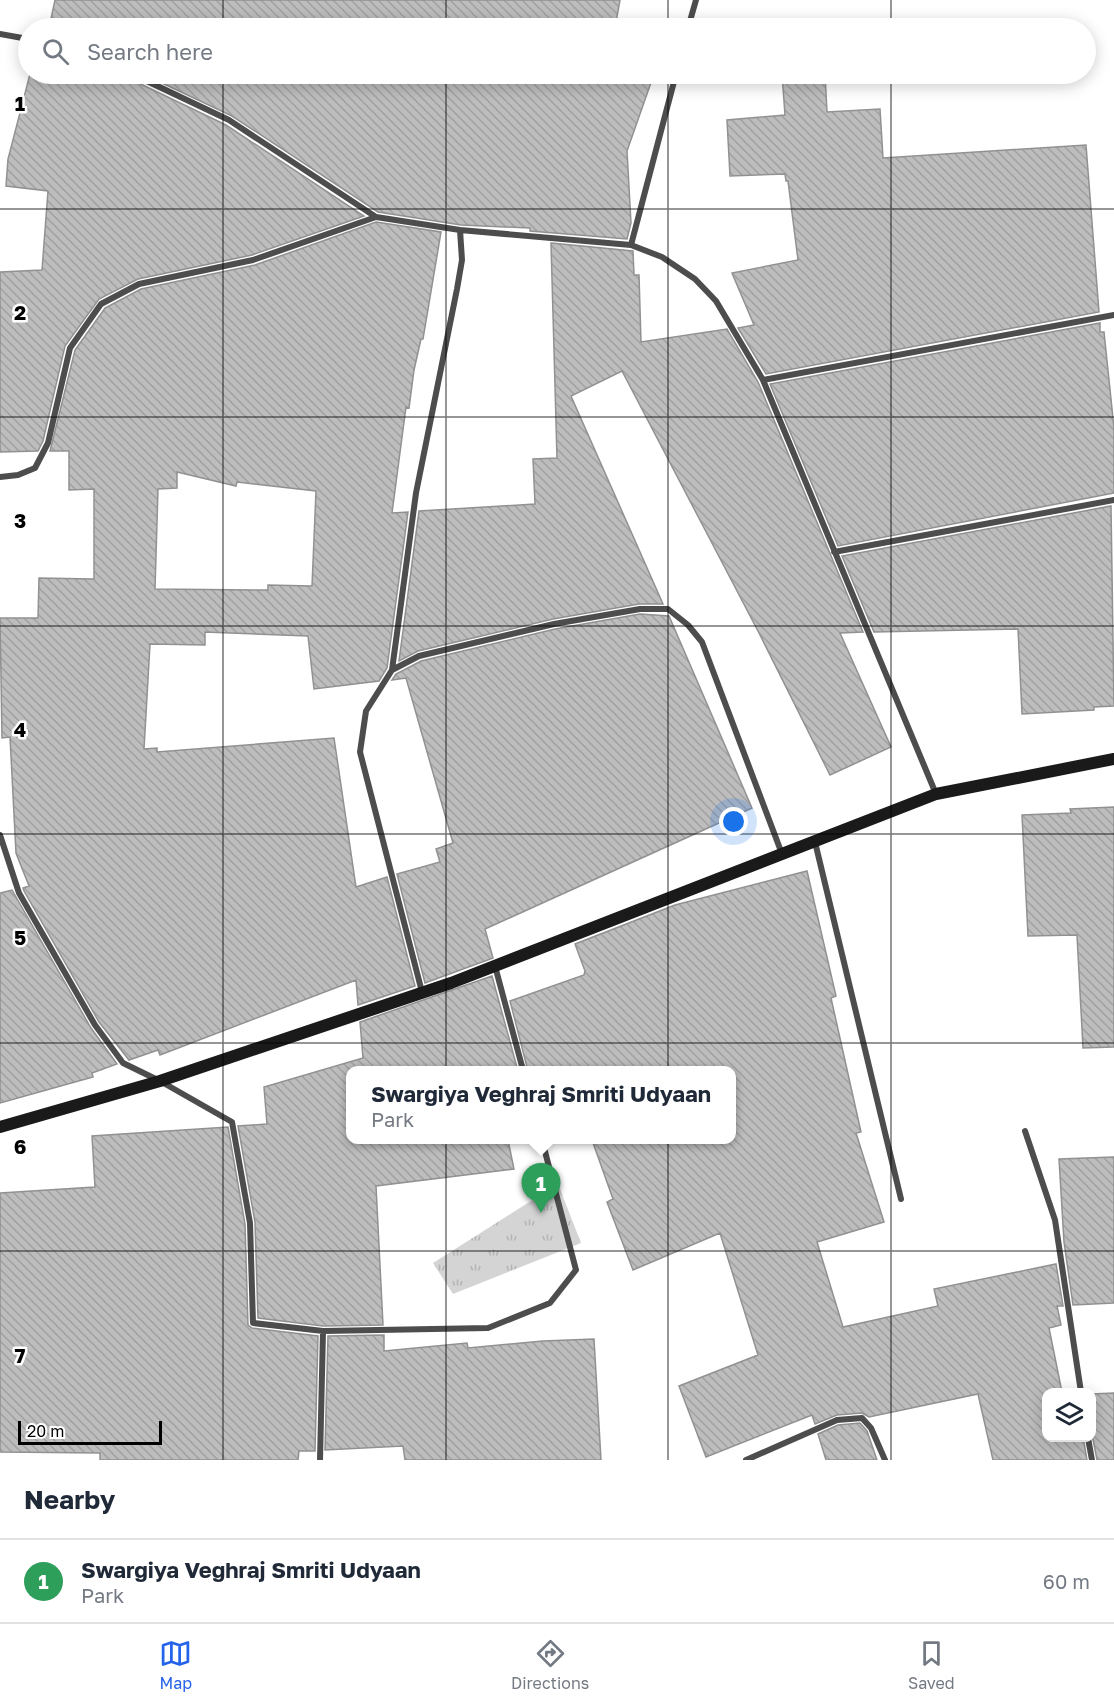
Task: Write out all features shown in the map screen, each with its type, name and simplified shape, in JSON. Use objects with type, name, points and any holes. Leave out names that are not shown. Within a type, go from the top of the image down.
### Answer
[{"type":"street","points":[[691,18],[696,0]]},
{"type":"street","points":[[0,34],[18,37]]},
{"type":"street","points":[[153,84],[229,120],[376,217],[460,230],[631,245],[662,257],[694,279],[716,301],[763,380],[936,794]]},
{"type":"street","points":[[631,245],[673,84]]},
{"type":"street","points":[[0,477],[18,476],[35,468],[48,443],[70,348],[101,304],[139,284],[253,260],[376,217]]},
{"type":"street","points":[[422,992],[360,752],[366,711],[392,670],[416,493],[458,289],[462,260],[460,230]]},
{"type":"street","points":[[763,380],[1114,315]]},
{"type":"street","points":[[834,552],[1114,500]]},
{"type":"street","points":[[392,670],[419,656],[554,624],[639,609],[668,609],[688,625],[702,642],[782,854]]},
{"type":"street","points":[[0,1126],[160,1081],[422,992],[495,966],[936,794],[1114,759]]},
{"type":"street","points":[[0,835],[19,893],[95,1025],[123,1063],[232,1122],[250,1223],[253,1323],[323,1332],[488,1328],[550,1303],[576,1270],[543,1144]]},
{"type":"street","points":[[815,842],[901,1199]]},
{"type":"street","points":[[495,966],[522,1066]]},
{"type":"street","points":[[1025,1131],[1054,1220],[1080,1388]]},
{"type":"street","points":[[320,1460],[323,1332]]},
{"type":"street","points":[[746,1460],[812,1433],[837,1420],[861,1418],[871,1428],[885,1460]]},
{"type":"street","points":[[1089,1442],[1092,1460]]},
{"type":"green space","points":[[558,1184],[581,1243],[453,1294],[433,1263]]},
{"type":"building","points":[[55,0],[620,0],[617,18],[51,18]]},
{"type":"building","points":[[27,84],[140,84],[226,125],[364,216],[252,255],[138,279],[99,299],[65,346],[43,441],[38,451],[0,452],[0,272],[42,270],[48,191],[6,186],[8,159]]},
{"type":"building","points":[[164,84],[650,84],[627,151],[631,223],[627,239],[530,231],[530,228],[461,225],[378,212],[232,116]]},
{"type":"building","points":[[783,84],[826,84],[827,112],[880,109],[883,158],[1086,145],[1099,312],[766,374],[738,328],[754,325],[732,273],[798,260],[788,181],[786,181],[785,174],[730,176],[727,120],[785,115]]},
{"type":"building","points":[[376,222],[441,232],[423,339],[421,339],[414,370],[409,408],[406,407],[392,513],[408,512],[387,668],[379,681],[314,689],[308,636],[205,632],[205,645],[150,644],[144,749],[157,748],[157,752],[334,738],[356,887],[387,877],[415,986],[358,1005],[356,980],[160,1055],[158,1050],[129,1060],[99,1022],[23,888],[29,886],[16,853],[10,737],[2,738],[0,618],[38,618],[39,578],[94,579],[94,489],[69,490],[69,451],[50,451],[75,350],[105,308],[141,289],[255,265]],"holes":[[[177,472],[236,486],[237,482],[316,491],[312,586],[268,585],[268,590],[155,589],[158,489],[177,488]]]},
{"type":"building","points":[[551,243],[633,251],[634,275],[639,275],[641,342],[727,329],[758,382],[863,632],[840,633],[891,747],[830,775],[759,633],[622,371],[571,396],[663,604],[639,604],[553,619],[418,651],[399,661],[419,511],[535,504],[533,459],[557,458]]},
{"type":"building","points":[[1100,323],[1100,332],[1104,332],[1114,428],[1114,493],[838,546],[770,384]]},
{"type":"building","points":[[1111,506],[1114,706],[1094,707],[1094,710],[1022,714],[1018,629],[874,632],[842,556]]},
{"type":"building","points":[[640,614],[669,616],[752,808],[485,929],[493,958],[425,983],[397,874],[440,862],[436,849],[453,843],[406,678],[392,680],[396,674],[421,661],[555,629]]},
{"type":"building","points":[[1114,807],[1114,1047],[1083,1048],[1077,935],[1028,936],[1022,815],[1071,813],[1070,809]]},
{"type":"building","points":[[807,871],[836,996],[831,998],[861,1132],[856,1133],[884,1222],[817,1242],[843,1327],[938,1306],[934,1289],[1056,1264],[1063,1306],[1057,1306],[1061,1325],[1049,1328],[1061,1388],[1042,1388],[1042,1442],[1084,1442],[1087,1460],[993,1460],[978,1394],[869,1417],[862,1413],[837,1415],[815,1424],[812,1415],[706,1457],[679,1386],[758,1355],[720,1233],[633,1270],[607,1202],[613,1199],[593,1144],[736,1144],[736,1066],[527,1066],[510,1001],[584,975],[585,971],[575,944],[675,905]]},
{"type":"building","points":[[12,890],[91,1028],[117,1064],[92,1073],[93,1077],[0,1103],[0,893]]},
{"type":"building","points":[[492,976],[517,1066],[346,1066],[346,1144],[509,1144],[514,1169],[376,1186],[383,1325],[323,1326],[258,1318],[255,1222],[238,1126],[267,1124],[264,1087],[363,1058],[360,1022]]},
{"type":"building","points":[[228,1127],[245,1224],[248,1325],[252,1328],[318,1336],[315,1451],[299,1451],[298,1460],[100,1460],[100,1453],[0,1452],[0,1193],[95,1187],[92,1136]]},
{"type":"building","points":[[1114,1157],[1114,1303],[1073,1305],[1064,1242],[1059,1159]]},
{"type":"building","points":[[384,1335],[384,1351],[467,1343],[468,1348],[594,1339],[601,1460],[405,1460],[403,1446],[325,1450],[328,1336]]},
{"type":"building","points":[[1114,1393],[1114,1460],[1097,1460],[1094,1442],[1096,1442],[1096,1394]]},
{"type":"building","points":[[860,1423],[867,1431],[877,1460],[826,1460],[818,1434],[838,1425]]},
{"type":"place","name":"Swargiya Veghraj Smriti Udyaan","points":[[541,1213]]}]
